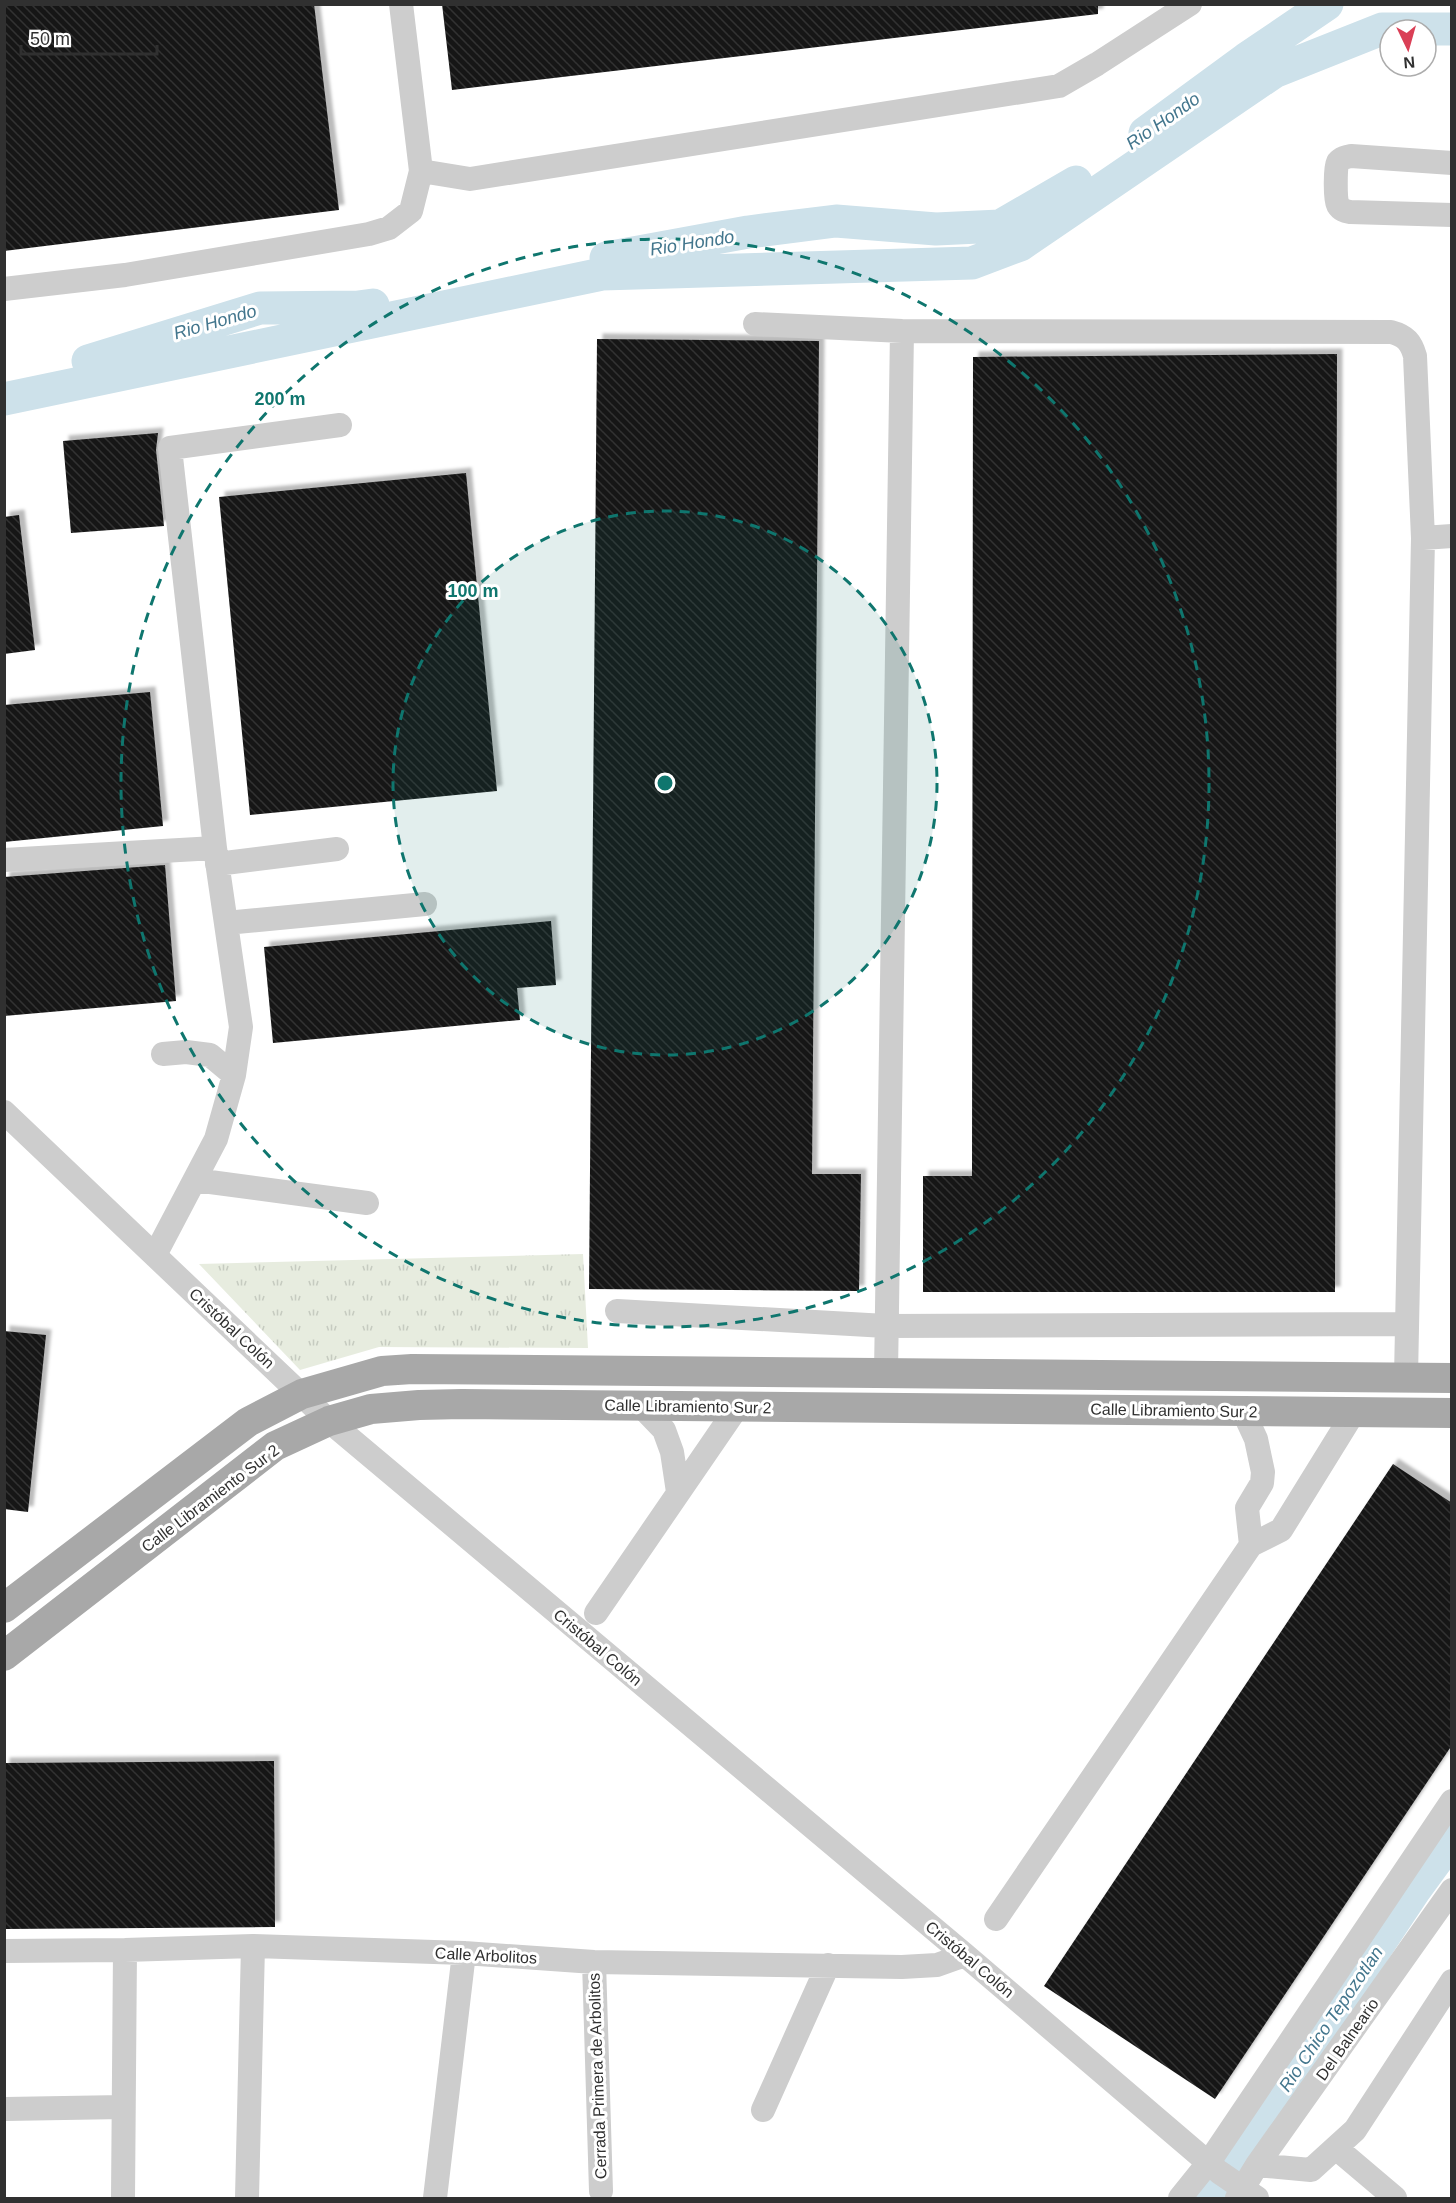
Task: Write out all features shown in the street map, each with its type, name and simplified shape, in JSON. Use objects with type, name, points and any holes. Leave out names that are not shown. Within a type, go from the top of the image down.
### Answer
[{"type":"main road","name":"Calle Libramiento Sur 2","points":[[4,1608],[248,1422],[302,1394],[356,1377],[392,1370],[1452,1377]]},
{"type":"main road","points":[[571,1370],[572,1405]]},
{"type":"main road","points":[[886,1373],[886,1408]]},
{"type":"main road","points":[[1354,1377],[1354,1412]]},
{"type":"main road","points":[[1406,1377],[1406,1412]]},
{"type":"main road","name":"Calle Libramiento Sur 2","points":[[4,1656],[275,1446],[329,1420],[370,1409],[462,1404],[1452,1413]]},
{"type":"street","points":[[4,289],[125,274],[369,234],[389,228],[411,212],[421,171],[401,4]]},
{"type":"street","points":[[421,171],[470,179],[1059,86],[1190,4]]},
{"type":"street","points":[[1452,163],[1351,156],[1344,157],[1338,162],[1336,170],[1336,199],[1343,211],[1452,215]]},
{"type":"street","points":[[755,324],[902,331],[1391,332],[1403,336],[1412,345],[1415,356],[1424,538],[1406,1377]]},
{"type":"street","points":[[886,1373],[902,331]]},
{"type":"street","points":[[155,1255],[216,1139],[234,1075],[241,1027],[216,856],[170,448],[340,425]]},
{"type":"street","points":[[1424,538],[1452,536]]},
{"type":"street","points":[[4,860],[216,856],[337,849]]},
{"type":"street","points":[[226,923],[425,904]]},
{"type":"street","points":[[163,1054],[186,1052],[210,1055],[234,1075]]},
{"type":"street","name":"Cristóbal Colón","points":[[4,1112],[329,1420],[1234,2184]]},
{"type":"street","points":[[195,1180],[367,1203]]},
{"type":"street","points":[[617,1311],[886,1326],[1406,1324]]},
{"type":"street","points":[[640,1405],[664,1430],[672,1452],[678,1492]]},
{"type":"street","points":[[596,1612],[738,1406]]},
{"type":"street","points":[[1243,1411],[1256,1439],[1263,1472],[1262,1483],[1247,1508],[1251,1545]]},
{"type":"street","points":[[996,1919],[1251,1545],[1281,1530],[1354,1412]]},
{"type":"street","points":[[1180,2199],[1234,2184],[1452,1801]]},
{"type":"street","name":"Del Balneario","points":[[1234,2184],[1257,2165],[1452,1890]]},
{"type":"street","points":[[247,2199],[253,1946]]},
{"type":"street","name":"Calle Arbolitos","points":[[4,1951],[253,1946],[464,1953],[594,1962],[902,1967],[937,1965],[965,1955]]},
{"type":"street","points":[[123,2199],[125,1950]]},
{"type":"street","points":[[435,2199],[464,1953]]},
{"type":"street","name":"Cerrada Primera de Arbolitos","points":[[594,1962],[601,2190]]},
{"type":"street","points":[[763,2110],[828,1965]]},
{"type":"street","points":[[1257,2165],[1311,2170],[1336,2148],[1355,2130],[1452,1981]]},
{"type":"street","points":[[5,2109],[123,2107]]},
{"type":"street","points":[[1336,2148],[1395,2199]]},
{"type":"green space","points":[[583,1254],[588,1348],[379,1347],[300,1370],[199,1264]]},
{"type":"building","points":[[4,4],[314,4],[339,210],[4,251]]},
{"type":"building","points":[[442,4],[1098,4],[1098,14],[452,90]]},
{"type":"building","points":[[597,339],[819,341],[812,1174],[861,1174],[859,1291],[589,1289]]},
{"type":"building","points":[[1337,354],[1335,1292],[923,1292],[923,1176],[972,1176],[973,357]]},
{"type":"building","points":[[158,433],[156,450],[164,526],[71,533],[63,441]]},
{"type":"building","points":[[466,473],[497,791],[250,815],[219,497]]},
{"type":"building","points":[[19,515],[35,650],[4,654],[4,517]]},
{"type":"building","points":[[150,692],[163,826],[4,842],[4,705]]},
{"type":"building","points":[[165,865],[176,1001],[4,1016],[4,877]]},
{"type":"building","points":[[551,921],[556,985],[517,988],[520,1020],[273,1043],[264,947]]},
{"type":"building","points":[[4,1331],[46,1335],[28,1512],[4,1509]]},
{"type":"building","points":[[1393,1464],[1452,1503],[1452,1745],[1215,2099],[1044,1986]]},
{"type":"building","points":[[274,1761],[275,1927],[4,1929],[4,1763]]},
{"type":"waterway","name":"Rio Hondo","points":[[1145,133],[1246,59],[1327,4]]},
{"type":"waterway","points":[[4,399],[602,274],[972,263],[1020,245],[1274,72],[1382,29],[1452,29]]},
{"type":"waterway","name":"Rio Hondo","points":[[606,258],[748,232],[836,221],[936,229],[1000,226],[1076,182]]},
{"type":"waterway","name":"Rio Hondo","points":[[88,361],[260,308],[373,305]]},
{"type":"waterway","name":"Rio Chico Tepozotlan","points":[[1210,2198],[1414,1891],[1452,1839]]}]
